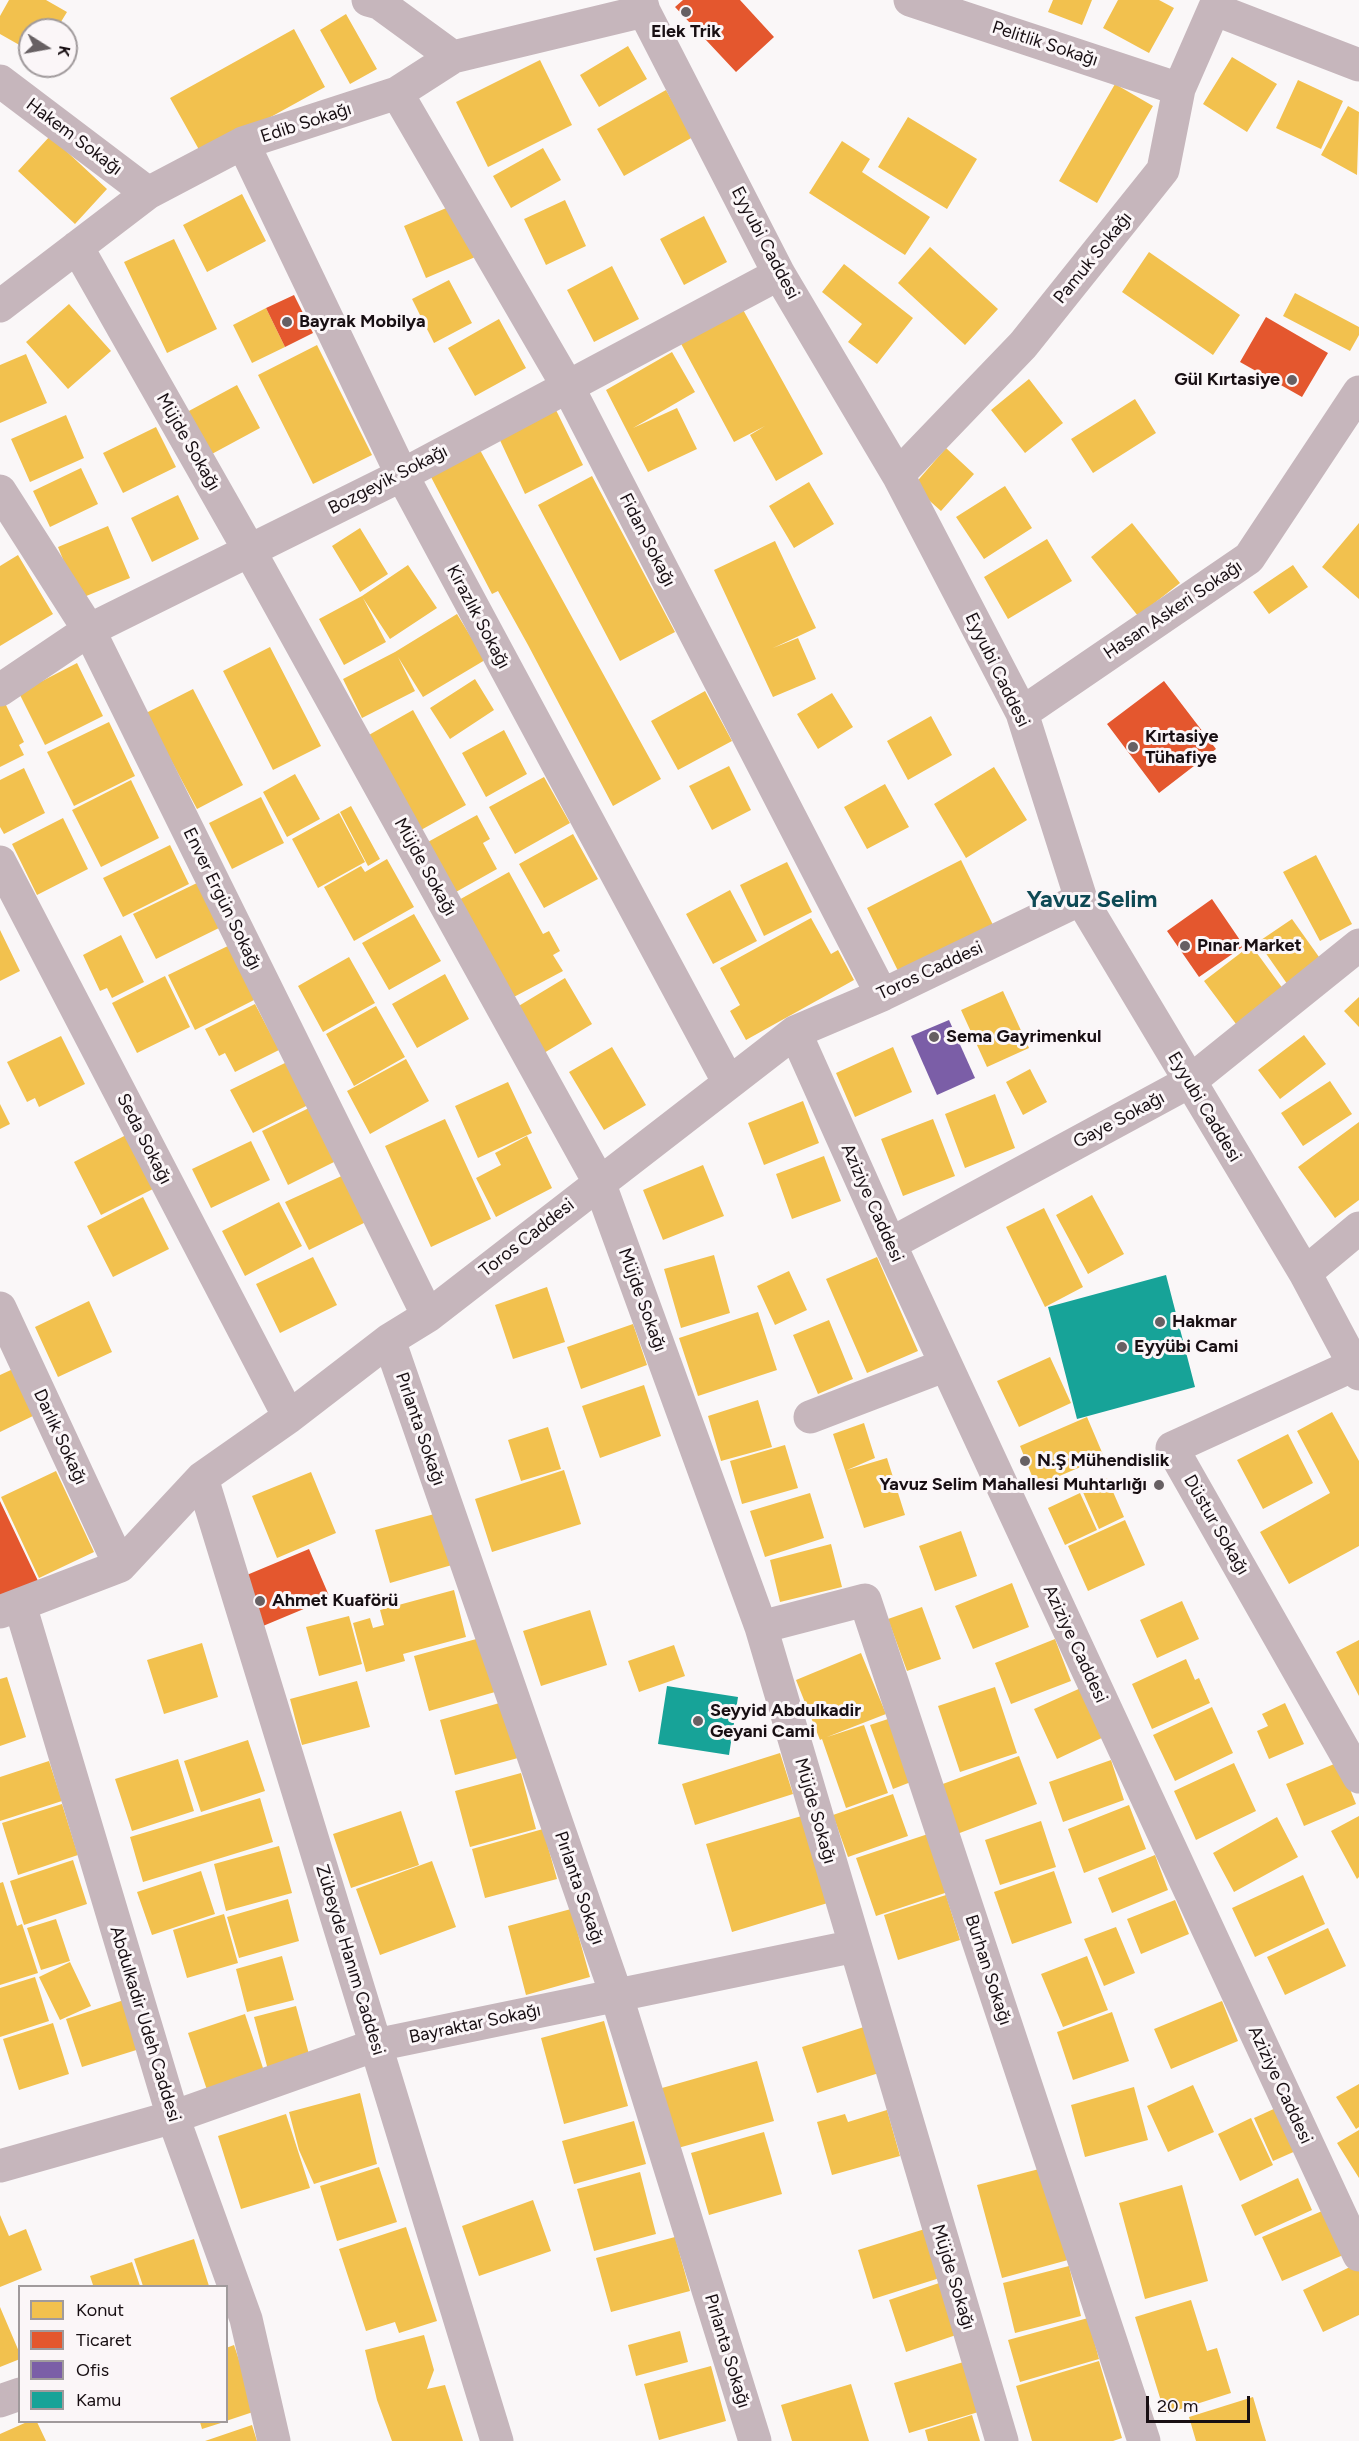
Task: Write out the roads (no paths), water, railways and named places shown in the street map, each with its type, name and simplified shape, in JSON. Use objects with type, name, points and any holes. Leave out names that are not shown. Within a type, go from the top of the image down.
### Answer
[{"type":"street","points":[[368,0],[379,3],[453,57]]},
{"type":"street","name":"Pelitlik Sokağı","points":[[910,0],[1179,89]]},
{"type":"street","name":"Edib Sokağı","points":[[0,306],[148,193],[243,143],[398,93],[453,57],[642,5]]},
{"type":"street","name":"Eyyubi Caddesi","points":[[642,5],[779,274],[898,475],[1022,713],[1081,899],[1305,1273],[1357,1370]]},
{"type":"street","points":[[1216,5],[1359,65]]},
{"type":"street","name":"Pamuk Sokağı","points":[[898,475],[1023,345],[1163,170],[1179,89],[1216,5]]},
{"type":"street","name":"Hakem Sokağı","points":[[0,81],[148,193]]},
{"type":"street","name":"Fidan Sokağı","points":[[398,93],[568,387],[882,994]]},
{"type":"street","name":"Kirazlık Sokağı","points":[[243,143],[402,475],[729,1083]]},
{"type":"street","name":"Müjde Sokağı","points":[[77,247],[249,548],[599,1182],[761,1627],[1002,2441]]},
{"type":"street","name":"Bozgeyik Sokağı","points":[[0,690],[88,630],[249,548],[402,475],[779,274]]},
{"type":"street","name":"Hasan Askeri Sokağı","points":[[1022,713],[1249,558],[1359,392]]},
{"type":"street","name":"Enver Ergün Sokağı","points":[[0,491],[88,630],[428,1316]]},
{"type":"street","name":"Seda Sokağı","points":[[0,862],[289,1417]]},
{"type":"street","name":"Toros Caddesi","points":[[10,1609],[120,1566],[202,1478],[289,1417],[389,1340],[428,1316],[795,1032],[882,994],[1081,899]]},
{"type":"street","name":"Gaye Sokağı","points":[[890,1244],[1189,1082],[1359,945]]},
{"type":"street","name":"Aziziye Caddesi","points":[[795,1032],[890,1244],[1359,2255]]},
{"type":"street","points":[[1305,1273],[1359,1228]]},
{"type":"street","name":"Darlık Sokağı","points":[[5,1330],[120,1566]]},
{"type":"street","name":"Pırlanta Sokağı","points":[[389,1340],[616,1994],[755,2441]]},
{"type":"street","points":[[810,1417],[946,1365]]},
{"type":"street","name":"Düstur Sokağı","points":[[1357,1370],[1172,1448],[1359,1777]]},
{"type":"street","name":"Zübeyde Hanım Caddesi","points":[[202,1478],[497,2441]]},
{"type":"street","name":"Burhan Sokağı","points":[[761,1627],[865,1600],[1144,2441]]},
{"type":"street","name":"Abdulkadir Udeh Caddesi","points":[[10,1609],[173,2117],[224,2285]]},
{"type":"street","name":"Bayraktar Sokağı","points":[[0,2166],[173,2117],[376,2045],[855,1946]]},
{"type":"street","name":"Abdulkadir Udeh Caddesi","points":[[228,2297],[274,2441]]},
{"type":"street","points":[[0,2401],[18,2395]]},
{"type":"place","name":"Elek Trik","points":[[686,12]]},
{"type":"place","name":"Bayrak Mobilya","points":[[287,322]]},
{"type":"place","name":"Gül Kırtasiye","points":[[1292,380]]},
{"type":"place","name":"Kırtasiye Tühafiye","points":[[1133,747]]},
{"type":"place","name":"Pınar Market","points":[[1185,946]]},
{"type":"place","name":"Sema Gayrimenkul","points":[[934,1037]]},
{"type":"place","name":"Hakmar","points":[[1160,1322]]},
{"type":"place","name":"Eyyübi Cami","points":[[1122,1347]]},
{"type":"place","name":"N.Ş Mühendislik","points":[[1025,1461]]},
{"type":"place","name":"Yavuz Selim Mahallesi Muhtarlığı","points":[[1159,1485]]},
{"type":"place","name":"Ahmet Kuaförü","points":[[260,1601]]},
{"type":"place","name":"Seyyid Abdulkadir Geyani Cami","points":[[698,1721]]},
{"type":"district","name":"Yavuz Selim","points":[[1092,900]]}]
